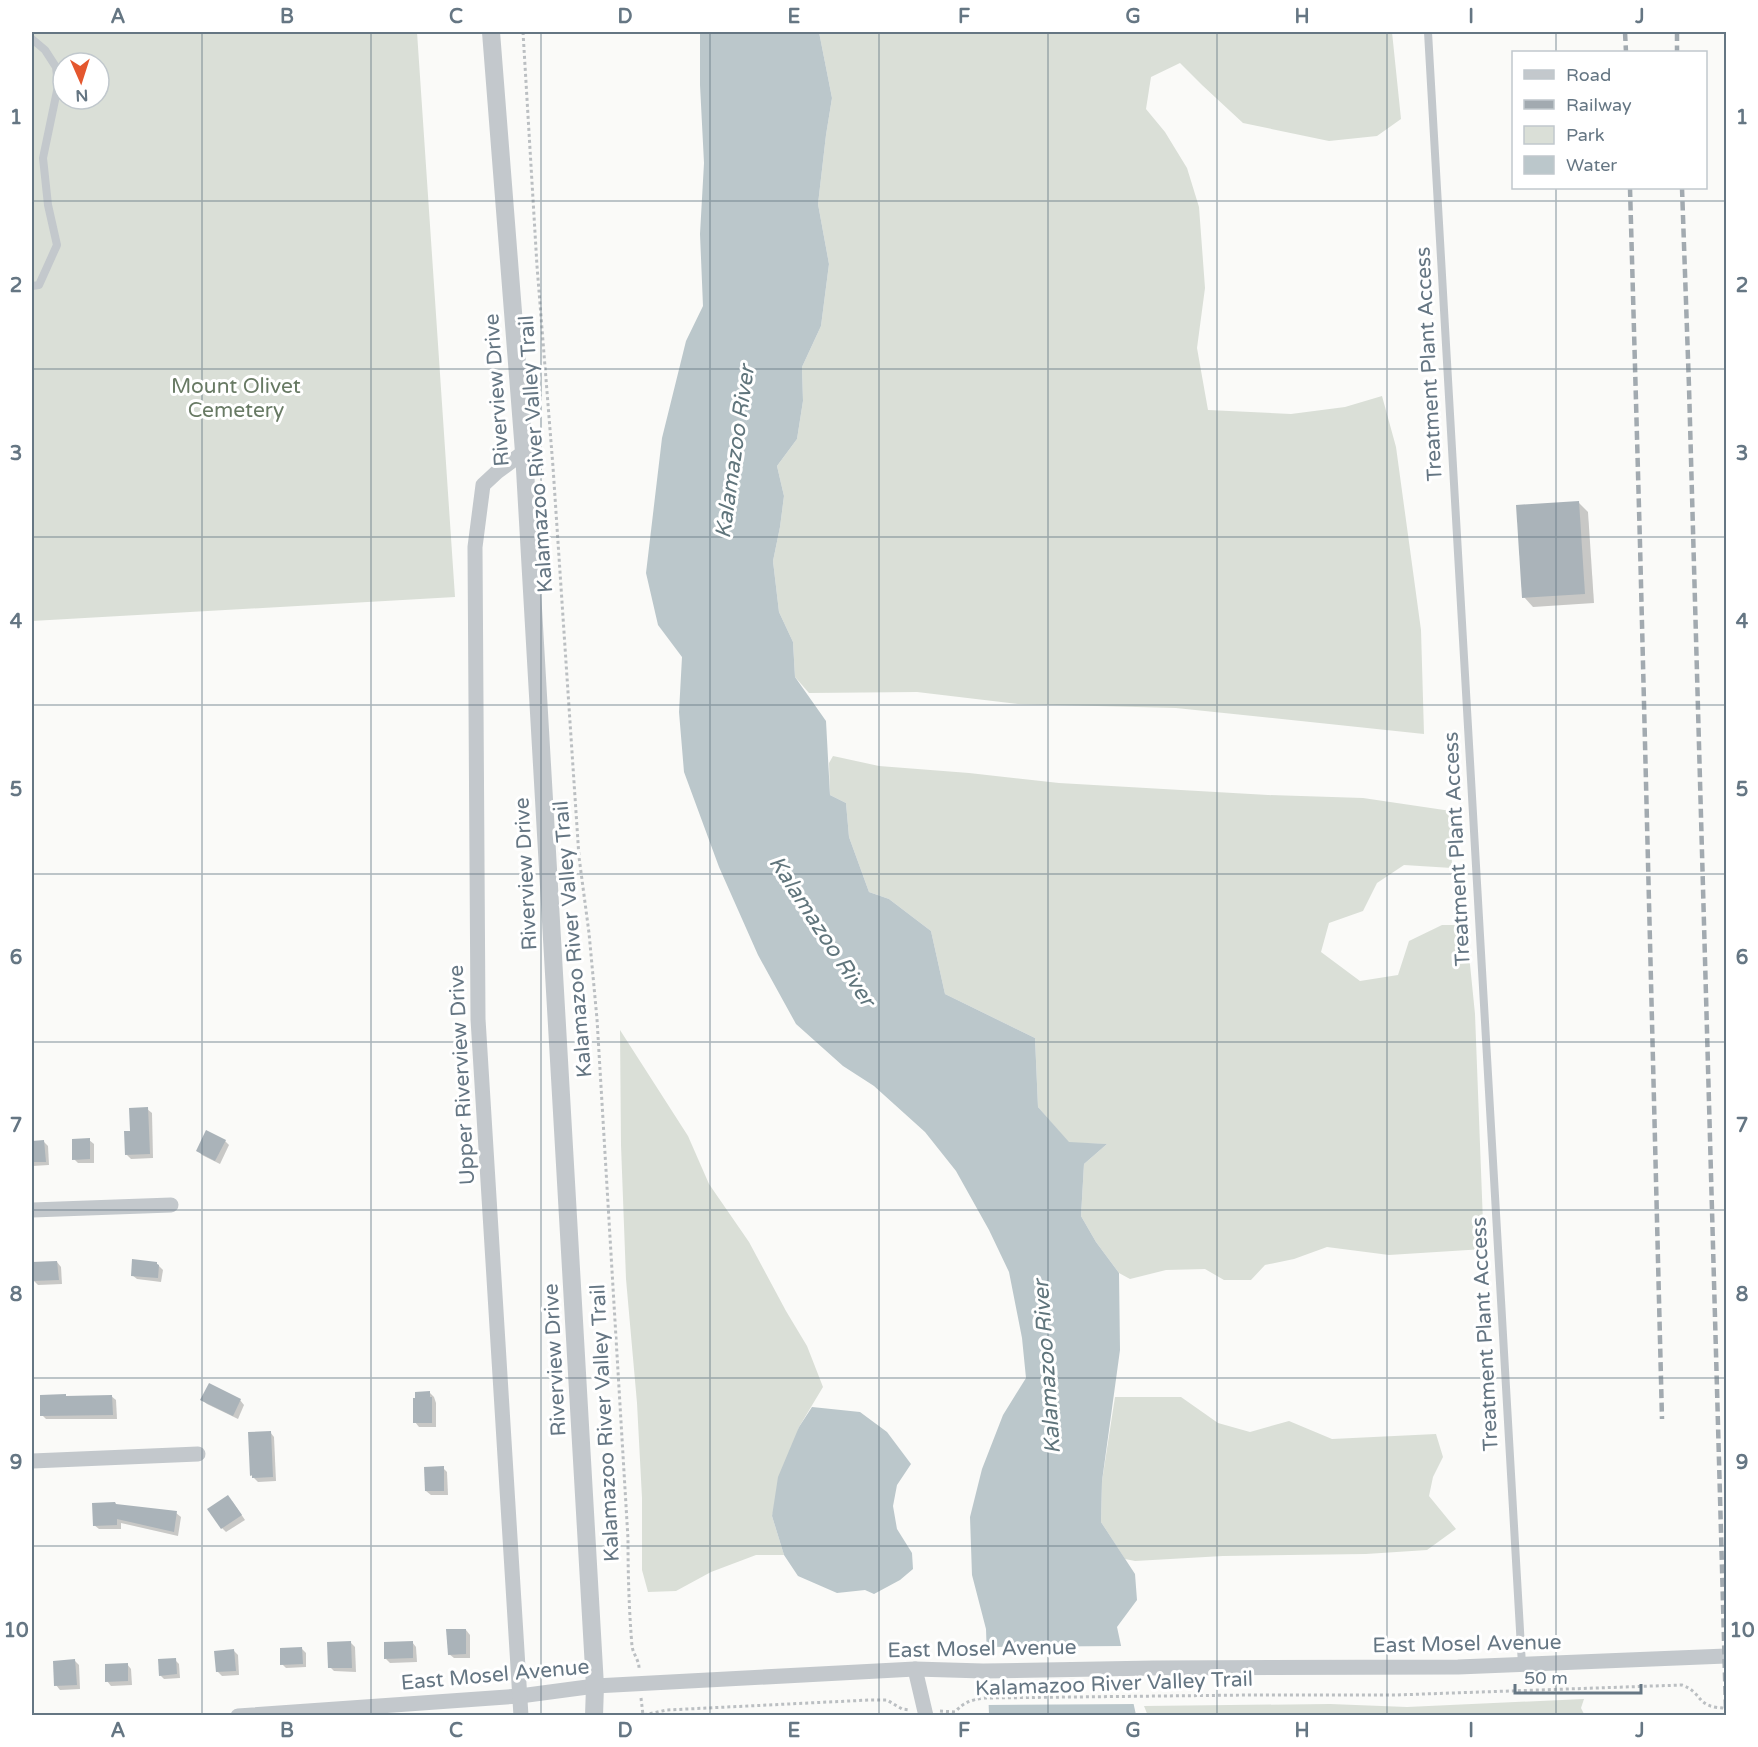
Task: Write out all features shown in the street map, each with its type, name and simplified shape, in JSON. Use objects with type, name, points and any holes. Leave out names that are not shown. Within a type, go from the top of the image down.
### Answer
[{"type":"street","name":"Riverview Drive","points":[[491,32],[524,452],[596,1686],[594,1716]]},
{"type":"street","name":"Upper Riverview Drive","points":[[521,1716],[478,1019],[475,547],[483,485],[524,452]]},
{"type":"street","points":[[32,1210],[171,1205]]},
{"type":"street","points":[[32,1461],[198,1454]]},
{"type":"street","name":"East Mosel Avenue","points":[[238,1716],[520,1696],[596,1686],[915,1669],[983,1671],[1458,1667],[1726,1656]]},
{"type":"street","points":[[915,1669],[926,1713]]},
{"type":"lane","name":"Treatment Plant Access","points":[[1428,32],[1522,1665]]},
{"type":"lane","points":[[32,39],[45,50],[57,67],[58,86],[43,158],[48,205],[57,245],[39,285],[32,286]]},
{"type":"path","name":"Kalamazoo River Valley Trail","points":[[523,32],[537,266],[579,857],[597,1019],[628,1527],[632,1648],[639,1662],[643,1715],[667,1710],[869,1700],[887,1700],[902,1710],[926,1713],[956,1712],[962,1704],[984,1698],[1395,1695],[1682,1685],[1707,1706],[1726,1708]]},
{"type":"green space","name":"Mount Olivet Cemetery","points":[[32,32],[417,32],[455,597],[32,621]]},
{"type":"green space","points":[[819,32],[1392,32],[1401,119],[1377,136],[1329,141],[1243,123],[1180,63],[1151,77],[1146,109],[1165,132],[1187,168],[1199,207],[1205,288],[1197,348],[1208,410],[1291,414],[1345,407],[1382,396],[1396,447],[1421,630],[1424,734],[1176,708],[1018,704],[917,692],[809,693],[795,677],[793,642],[779,612],[773,561],[784,496],[777,466],[797,439],[803,401],[802,367],[821,326],[829,264],[818,204],[832,98]]},
{"type":"green space","points":[[833,756],[879,766],[1059,783],[1363,798],[1451,811],[1452,868],[1404,865],[1377,883],[1363,911],[1329,923],[1321,952],[1360,981],[1398,975],[1409,941],[1442,925],[1466,925],[1475,1014],[1484,1249],[1389,1255],[1327,1247],[1294,1259],[1265,1265],[1251,1280],[1224,1280],[1205,1269],[1166,1270],[1130,1279],[1119,1273],[1096,1242],[1081,1216],[1084,1164],[1107,1144],[1069,1143],[1038,1107],[1035,1038],[945,994],[931,931],[889,899],[869,892],[849,837],[846,803],[830,795],[829,763]]},
{"type":"green space","points":[[620,1030],[688,1136],[709,1184],[749,1242],[807,1346],[823,1387],[799,1427],[772,1516],[784,1555],[756,1555],[711,1572],[676,1591],[648,1592],[642,1570],[642,1498],[637,1403],[626,1279]]},
{"type":"green space","points":[[1115,1397],[1181,1397],[1218,1423],[1250,1432],[1289,1421],[1332,1439],[1436,1434],[1443,1457],[1433,1477],[1429,1496],[1456,1529],[1427,1550],[1135,1561],[1125,1559],[1101,1522],[1102,1481]]},
{"type":"green space","points":[[1584,1699],[1581,1708],[1585,1716],[1148,1716],[1144,1706],[1330,1704],[1407,1707]]},
{"type":"water","name":"Kalamazoo River","points":[[700,32],[819,32],[832,98],[818,204],[829,264],[821,326],[802,367],[803,401],[797,439],[777,466],[784,496],[773,561],[779,612],[793,642],[795,677],[826,721],[830,795],[846,803],[849,837],[869,892],[889,899],[931,931],[945,994],[1035,1038],[1038,1107],[1069,1142],[1107,1144],[1084,1164],[1081,1216],[1096,1242],[1119,1273],[1120,1350],[1102,1481],[1101,1522],[1135,1574],[1137,1600],[1117,1627],[1136,1715],[989,1715],[986,1629],[972,1575],[970,1517],[982,1469],[1003,1415],[1026,1378],[1022,1338],[1009,1272],[989,1230],[956,1171],[925,1132],[874,1086],[843,1066],[796,1024],[758,955],[719,867],[684,772],[679,712],[682,657],[658,625],[646,573],[662,438],[686,341],[703,306],[700,234],[704,163]]},
{"type":"water","points":[[812,1407],[860,1412],[887,1432],[911,1464],[897,1485],[893,1506],[897,1529],[912,1553],[913,1569],[900,1580],[874,1594],[865,1590],[837,1593],[798,1576],[784,1555],[772,1516],[778,1477],[799,1427]]},
{"type":"pier","points":[[1124,1646],[1136,1704],[985,1705],[984,1647]]},
{"type":"building","points":[[1579,501],[1585,594],[1522,598],[1516,505]]},
{"type":"building","points":[[148,1107],[150,1154],[125,1155],[124,1131],[130,1131],[129,1108]]},
{"type":"building","points":[[206,1130],[226,1140],[215,1161],[196,1151]]},
{"type":"building","points":[[90,1138],[90,1159],[72,1160],[72,1139]]},
{"type":"building","points":[[44,1140],[46,1162],[32,1162],[32,1141]]},
{"type":"building","points":[[132,1259],[157,1262],[159,1265],[158,1278],[131,1276]]},
{"type":"building","points":[[57,1261],[59,1280],[32,1281],[32,1262]]},
{"type":"building","points":[[209,1383],[241,1399],[233,1416],[200,1400]]},
{"type":"building","points":[[430,1391],[432,1423],[413,1423],[415,1392]]},
{"type":"building","points":[[66,1394],[66,1396],[112,1395],[113,1415],[40,1416],[40,1395]]},
{"type":"building","points":[[271,1431],[273,1477],[252,1478],[252,1475],[250,1476],[248,1432]]},
{"type":"building","points":[[444,1466],[444,1491],[425,1491],[424,1467]]},
{"type":"building","points":[[228,1495],[242,1515],[221,1529],[207,1509]]},
{"type":"building","points":[[115,1502],[116,1504],[177,1511],[174,1532],[117,1519],[117,1525],[93,1526],[92,1503]]},
{"type":"building","points":[[446,1629],[466,1629],[466,1654],[448,1655]]},
{"type":"building","points":[[351,1641],[352,1668],[328,1668],[327,1642]]},
{"type":"building","points":[[413,1641],[413,1658],[384,1659],[384,1642]]},
{"type":"building","points":[[302,1647],[303,1664],[280,1665],[280,1648]]},
{"type":"building","points":[[234,1649],[236,1671],[216,1672],[214,1651]]},
{"type":"building","points":[[176,1658],[177,1674],[159,1676],[158,1659]]},
{"type":"building","points":[[75,1659],[77,1685],[54,1686],[53,1661]]},
{"type":"building","points":[[128,1663],[128,1681],[105,1682],[105,1664]]},
{"type":"railway","points":[[1625,32],[1626,51]]},
{"type":"railway","points":[[1677,32],[1677,51]]},
{"type":"railway","points":[[1630,189],[1662,1419]]},
{"type":"railway","points":[[1682,189],[1726,1711]]}]
